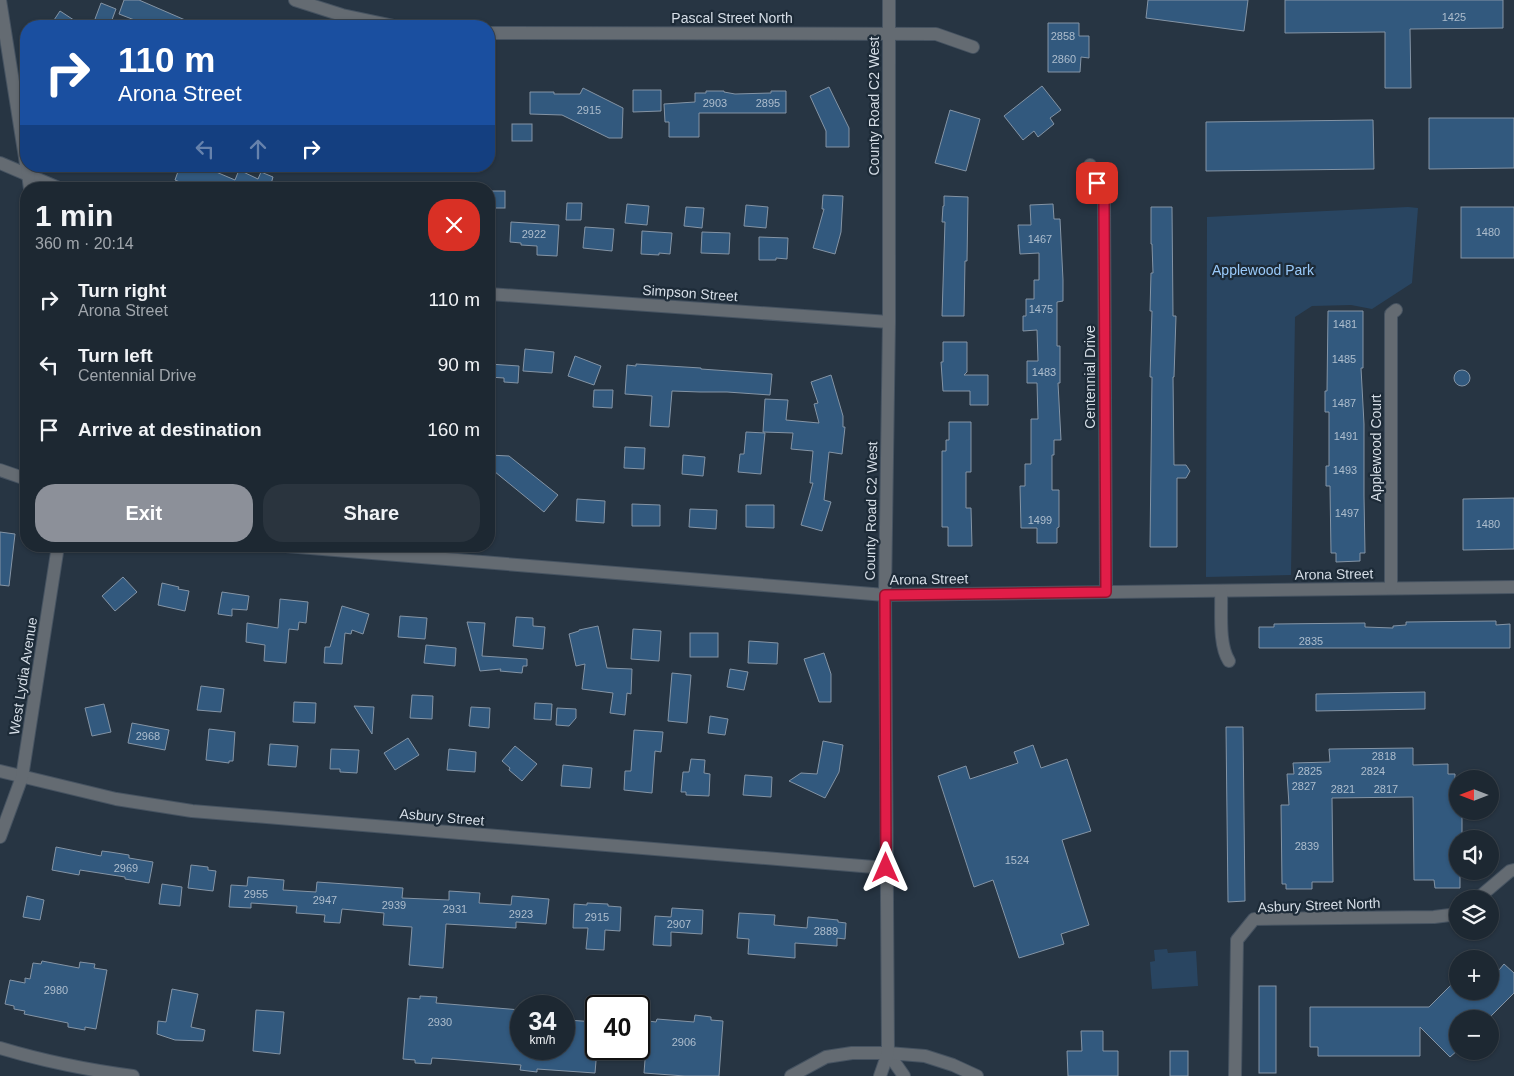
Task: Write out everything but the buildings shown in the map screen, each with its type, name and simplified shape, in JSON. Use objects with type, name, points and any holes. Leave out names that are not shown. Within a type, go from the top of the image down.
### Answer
[{"type":"street","points":[[0,0],[20,124]]},
{"type":"street","points":[[295,0],[342,15],[366,20]]},
{"type":"street","name":"County Road C2 West","points":[[880,1076],[888,1053],[885,595],[889,322],[889,0]]},
{"type":"street","name":"Pascal Street North","points":[[495,34],[936,34],[973,47]]},
{"type":"street","points":[[0,163],[20,167]]},
{"type":"street","name":"Centennial Drive","points":[[1090,165],[1104,201],[1106,592]]},
{"type":"street","points":[[33,172],[50,182]]},
{"type":"street","name":"Simpson Street","points":[[495,294],[889,322]]},
{"type":"street","name":"Applewood Court","points":[[1392,588],[1392,314],[1396,310]]},
{"type":"street","points":[[0,470],[20,477]]},
{"type":"street","name":"West Lydia Avenue","points":[[0,838],[22,777],[57,552]]},
{"type":"street","name":"Arona Street","points":[[359,552],[885,595],[1514,587]]},
{"type":"street","points":[[1222,590],[1222,644],[1224,653],[1229,661]]},
{"type":"street","name":"Asbury Street","points":[[0,771],[116,799],[192,811],[886,868]]},
{"type":"street","points":[[1488,890],[1510,871],[1514,870]]},
{"type":"street","name":"Asbury Street North","points":[[1235,1076],[1237,940],[1254,919],[1434,917],[1449,915]]},
{"type":"street","points":[[0,1048],[28,1056],[133,1076]]},
{"type":"street","points":[[791,1076],[826,1057],[852,1053],[926,1056],[977,1076]]},
{"type":"street","points":[[888,1053],[904,1076]]},
{"type":"green space","name":"Applewood Park","points":[[1418,208],[1412,283],[1372,309],[1351,305],[1312,306],[1295,317],[1291,575],[1206,577],[1207,217]]},
{"type":"green space","points":[[1167,949],[1168,953],[1196,951],[1198,986],[1152,989],[1150,962],[1155,961],[1154,950]]},
{"type":"route","points":[[886,868],[885,595],[1106,592],[1104,201],[1097,183]]}]
